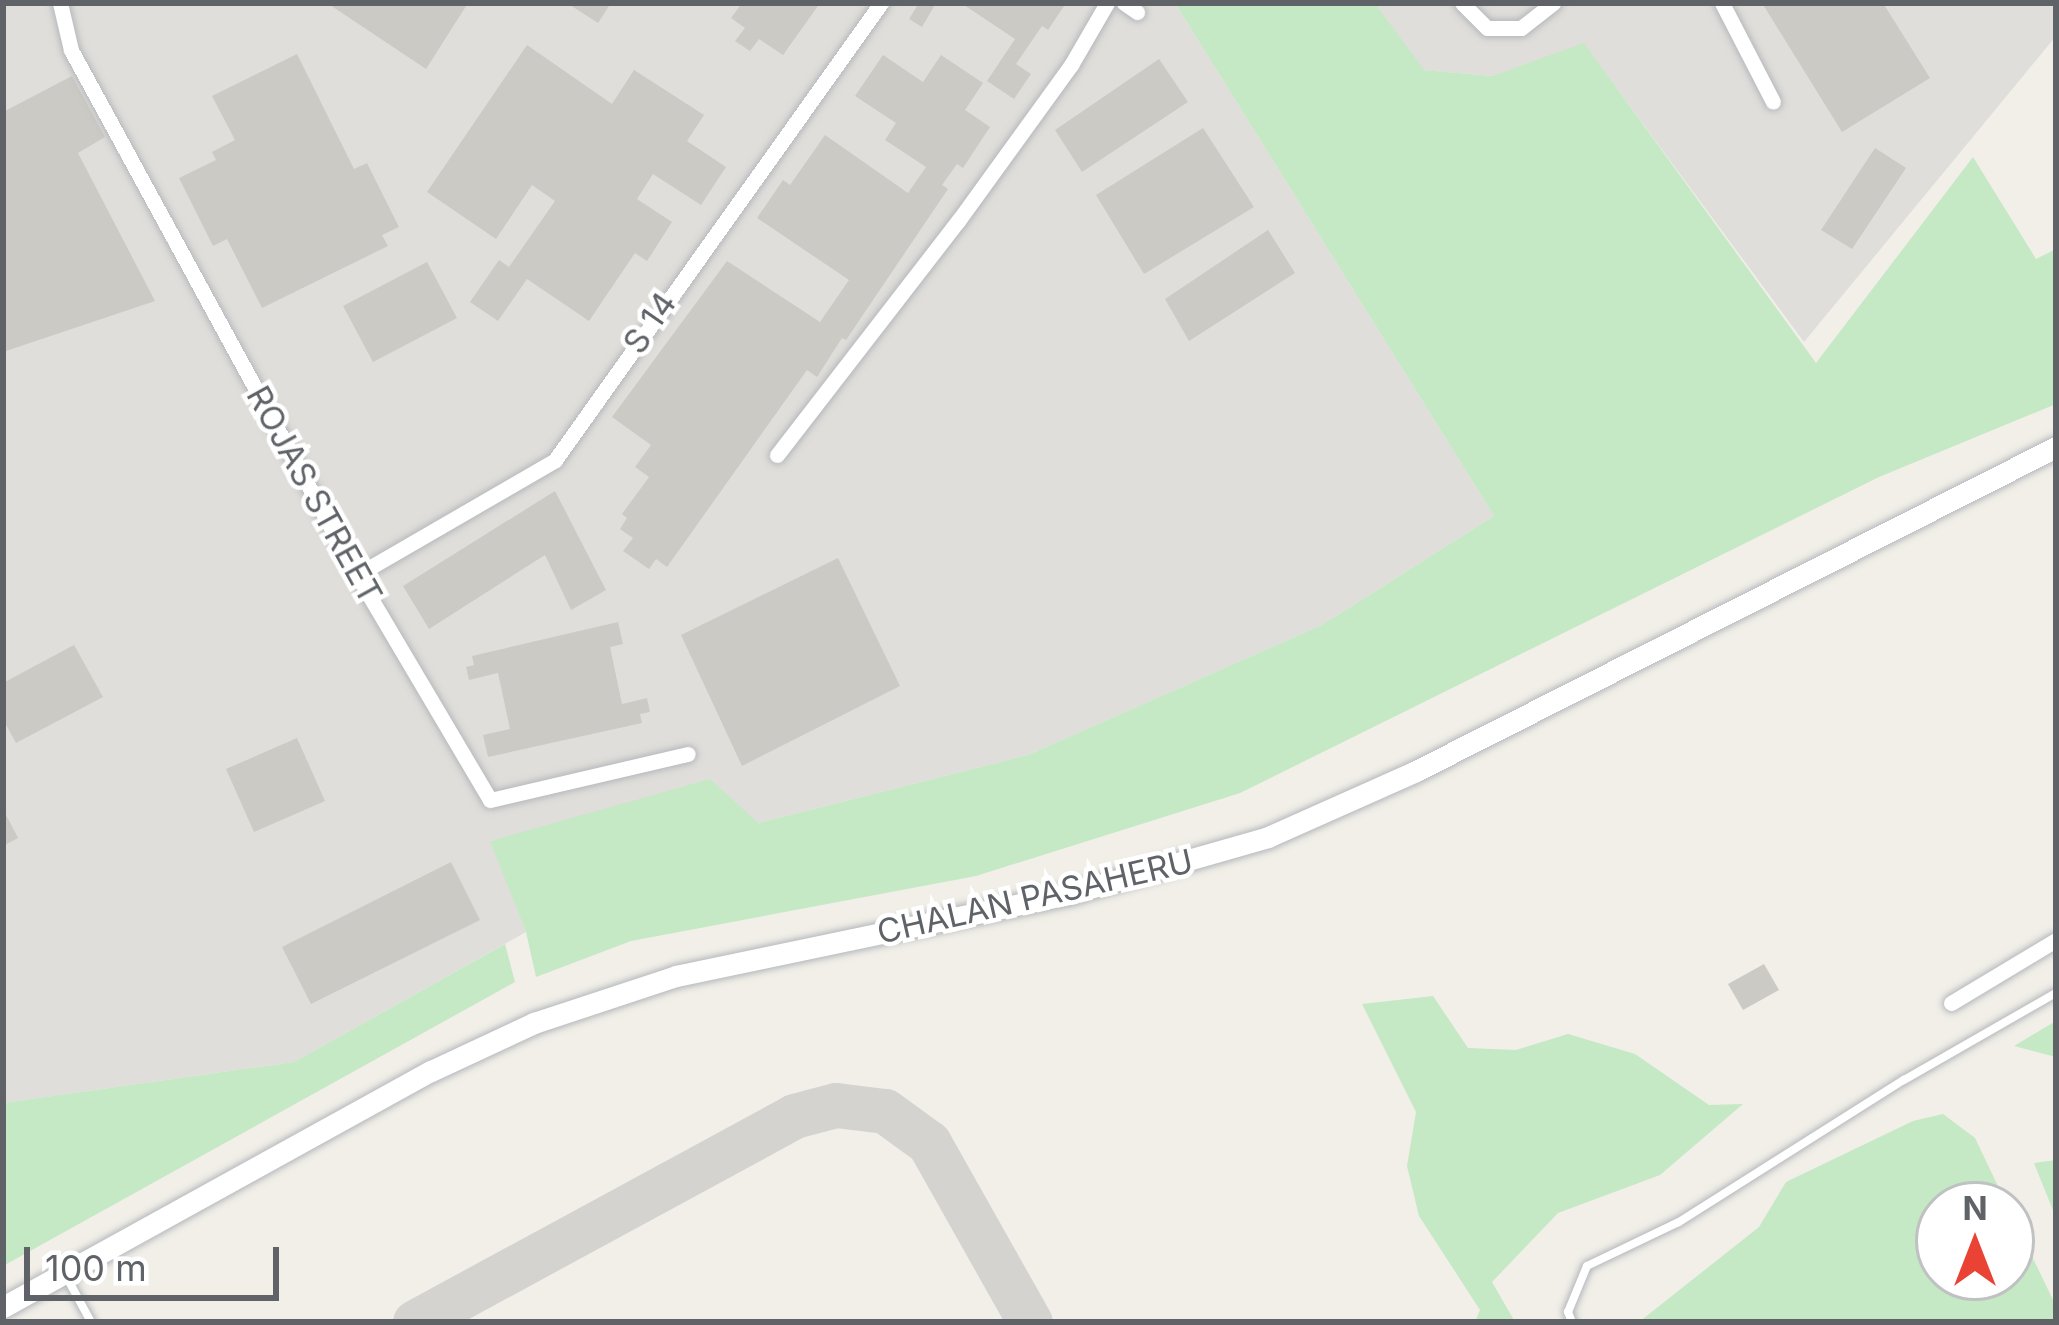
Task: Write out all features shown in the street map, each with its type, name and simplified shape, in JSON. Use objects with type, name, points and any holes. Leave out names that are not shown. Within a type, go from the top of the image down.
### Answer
[{"type":"main road","name":"CHALAN PASAHERU","points":[[3,1307],[430,1071],[581,1004],[728,964],[1118,882],[1316,818],[2056,446]]},
{"type":"street","name":"ROJAS STREET","points":[[61,3],[71,50],[357,575],[490,800],[688,754]]},
{"type":"street","name":"S 14","points":[[357,575],[555,460],[881,3]]},
{"type":"street","points":[[777,455],[958,221],[1071,65],[1107,3]]},
{"type":"street","points":[[1462,3],[1487,28],[1521,28],[1553,3]]},
{"type":"street","points":[[1722,3],[1773,102]]},
{"type":"street","points":[[1951,1003],[2056,940]]},
{"type":"lane","points":[[1572,1322],[1568,1312],[1587,1266],[1679,1222],[1904,1080],[2056,993]]},
{"type":"lane","points":[[64,1274],[91,1322]]},
{"type":"shaded area","points":[[3,3],[1175,3],[1494,516],[1322,625],[1028,755],[758,823],[491,840],[526,932],[294,1062],[3,1103]]},
{"type":"shaded area","points":[[1375,3],[2056,3],[2056,36],[1804,342],[1584,44],[1492,76],[1423,70]]},
{"type":"green space","points":[[1175,3],[1375,3],[1424,70],[1492,76],[1584,43],[1816,363],[1973,157],[2036,259],[2056,249],[2056,404],[1879,477],[1240,793],[976,876],[631,941],[536,977],[526,932],[490,841],[710,779],[758,823],[1028,755],[1322,625],[1494,516]]},
{"type":"green space","points":[[505,944],[515,982],[3,1266],[3,1103],[294,1062]]},
{"type":"green space","points":[[1433,996],[1468,1048],[1516,1050],[1568,1034],[1635,1054],[1709,1105],[1743,1104],[1660,1175],[1558,1213],[1492,1282],[1515,1322],[1475,1322],[1480,1310],[1419,1216],[1407,1166],[1416,1112],[1362,1004]]},
{"type":"green space","points":[[2056,1021],[2056,1057],[2014,1046]]},
{"type":"green space","points":[[1943,1114],[1975,1138],[1996,1181],[1915,1181],[1915,1301],[2035,1301],[2035,1263],[2056,1306],[2056,1322],[1639,1322],[1759,1227],[1786,1182],[1913,1121]]},
{"type":"green space","points":[[2056,1160],[2056,1218],[2034,1163]]},
{"type":"building","points":[[327,3],[468,3],[426,69]]},
{"type":"building","points":[[567,3],[611,3],[598,23]]},
{"type":"building","points":[[742,3],[820,3],[783,55],[759,39],[750,51],[735,41],[745,28],[731,18]]},
{"type":"building","points":[[919,3],[936,3],[922,27],[909,19]]},
{"type":"building","points":[[961,3],[1066,3],[1048,30],[1042,26],[1016,64],[1031,74],[1014,99],[987,81],[1015,39]]},
{"type":"building","points":[[1762,3],[1883,3],[1930,78],[1842,132]]},
{"type":"building","points":[[527,45],[612,104],[634,70],[704,115],[687,141],[726,167],[701,205],[653,174],[637,199],[672,222],[647,261],[635,253],[589,321],[527,279],[498,321],[470,302],[499,260],[509,267],[555,201],[532,185],[496,239],[427,192]]},
{"type":"building","points":[[297,54],[354,169],[367,163],[399,227],[382,235],[388,246],[262,308],[227,239],[213,246],[179,178],[216,160],[212,152],[235,140],[212,96]]},
{"type":"building","points":[[883,55],[923,82],[941,55],[983,83],[965,110],[990,127],[963,168],[957,164],[942,185],[948,189],[846,340],[842,338],[817,377],[807,370],[667,567],[656,559],[649,569],[623,551],[633,538],[620,529],[627,518],[622,514],[649,477],[635,467],[651,445],[612,417],[727,261],[820,322],[849,280],[757,218],[783,180],[790,185],[825,135],[908,193],[926,167],[885,140],[896,123],[855,96]]},
{"type":"building","points":[[1159,59],[1188,102],[1082,172],[1055,130]]},
{"type":"building","points":[[72,76],[105,137],[78,153],[155,301],[3,352],[3,112]]},
{"type":"building","points":[[1203,128],[1254,207],[1144,274],[1096,195]]},
{"type":"building","points":[[1875,148],[1906,168],[1852,249],[1821,230]]},
{"type":"building","points":[[1268,230],[1295,273],[1189,341],[1165,299]]},
{"type":"building","points":[[427,262],[457,318],[373,362],[343,306]]},
{"type":"building","points":[[555,491],[606,590],[571,610],[545,555],[429,629],[403,586]]},
{"type":"building","points":[[838,558],[900,686],[742,766],[681,635]]},
{"type":"building","points":[[618,622],[623,644],[610,647],[622,704],[647,698],[650,712],[640,714],[642,723],[488,757],[483,735],[510,729],[498,673],[469,680],[466,667],[474,665],[472,656]]},
{"type":"building","points":[[74,645],[103,697],[16,743],[3,719],[3,683]]},
{"type":"building","points":[[297,738],[325,801],[254,832],[226,769]]},
{"type":"building","points":[[3,809],[18,838],[3,846]]},
{"type":"building","points":[[451,862],[480,920],[311,1004],[282,947]]},
{"type":"building","points":[[1764,964],[1779,990],[1743,1010],[1728,984]]},
{"type":"taxiway","points":[[415,1322],[794,1116],[836,1105],[885,1111],[929,1143],[1030,1322]]}]
